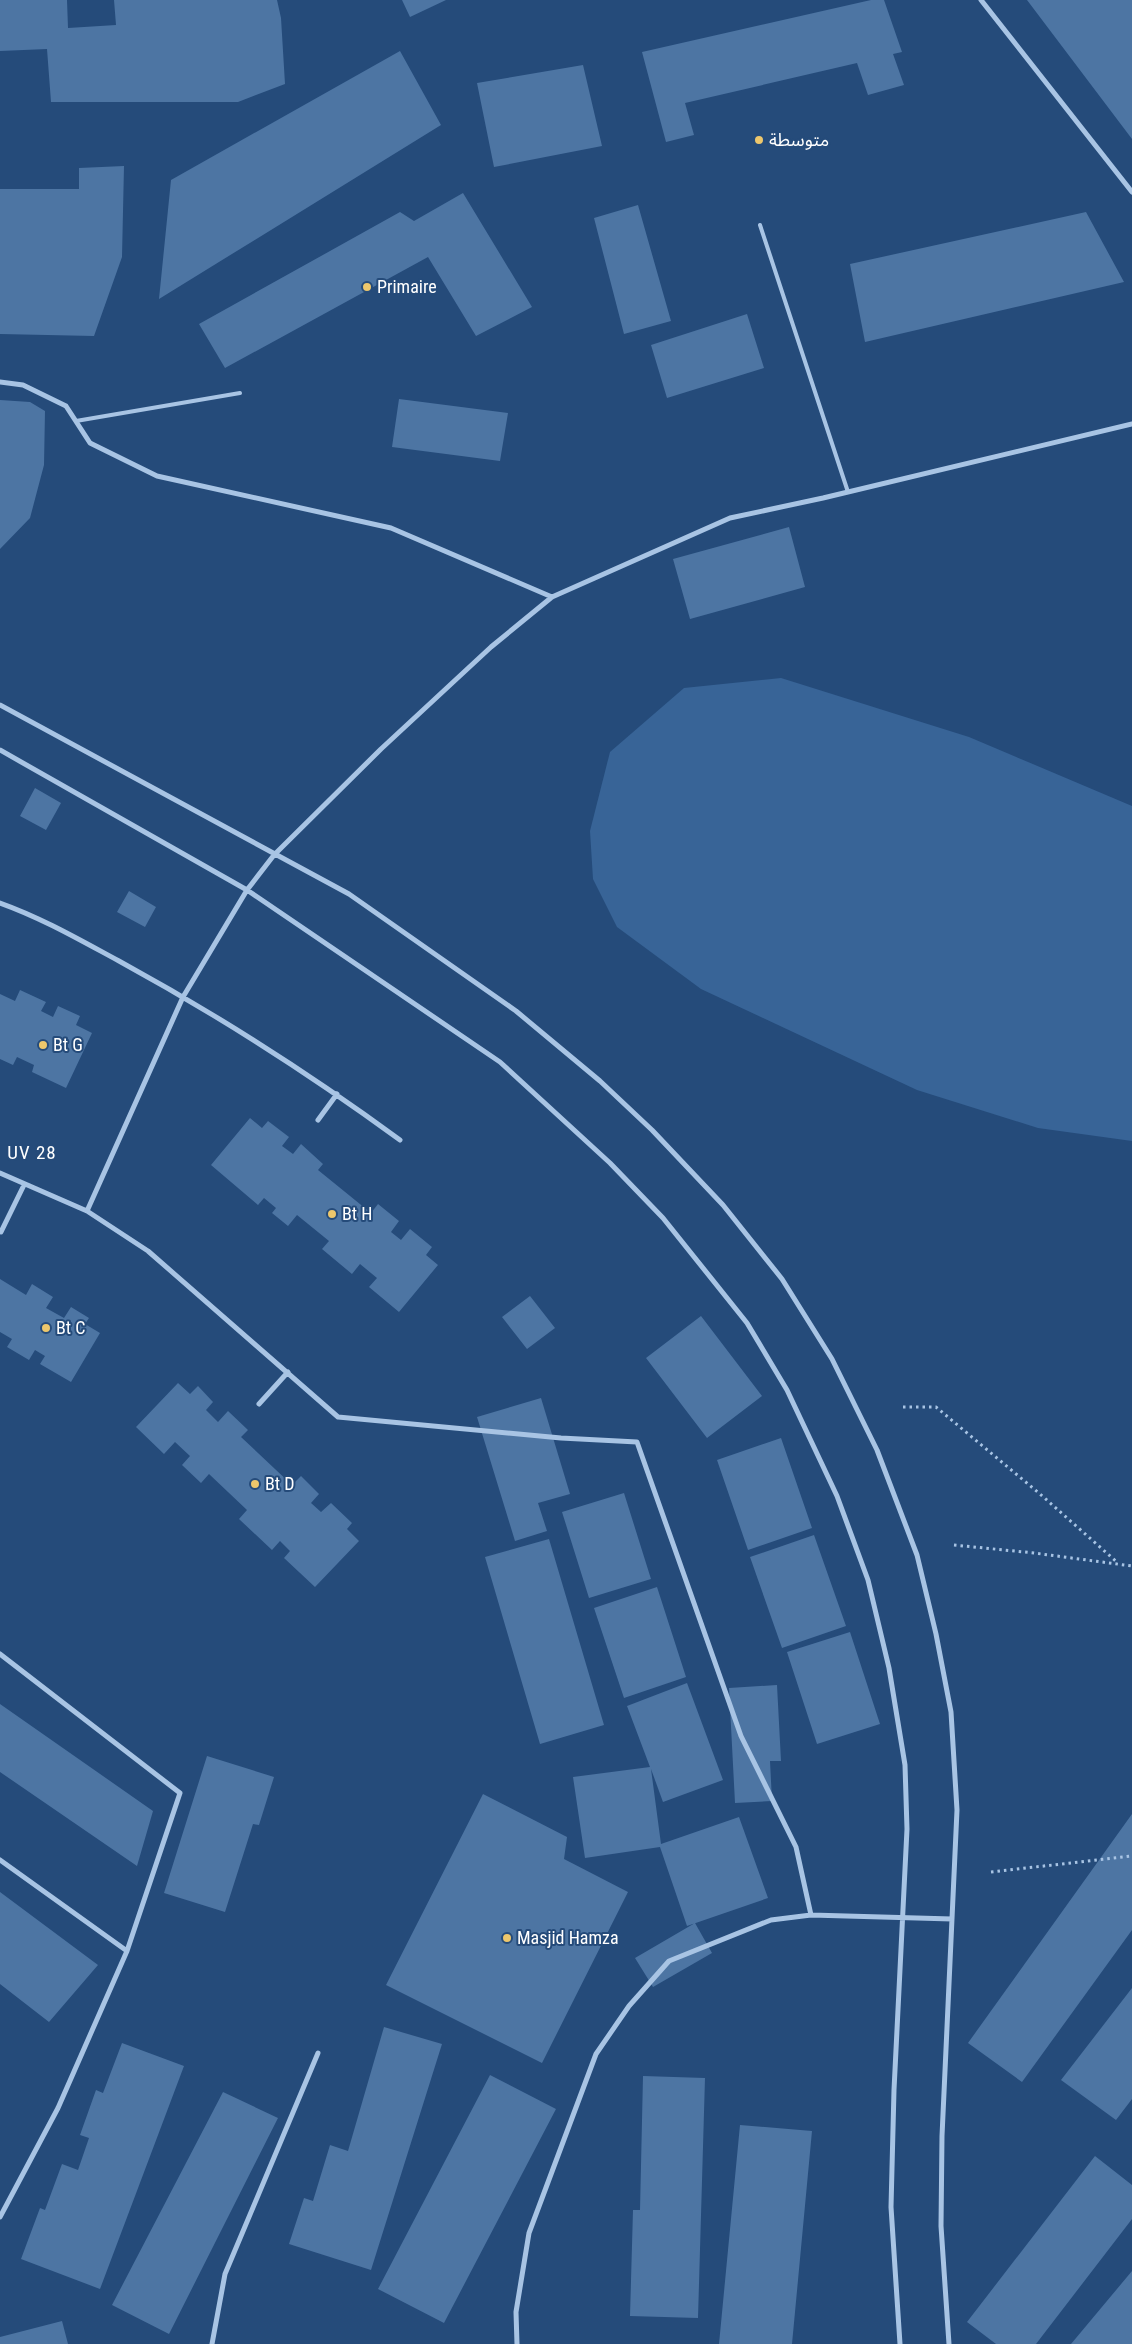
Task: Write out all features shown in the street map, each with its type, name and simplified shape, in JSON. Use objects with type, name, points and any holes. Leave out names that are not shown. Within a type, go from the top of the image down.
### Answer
[{"type":"street","points":[[981,0],[1132,192]]},
{"type":"street","points":[[0,382],[23,385],[66,406],[90,443],[157,476],[391,528],[552,597]]},
{"type":"street","points":[[87,1211],[183,996],[248,890],[274,855],[381,749],[491,647],[552,597],[730,518],[848,492],[1132,424]]},
{"type":"street","points":[[0,705],[349,894],[516,1011],[600,1081],[652,1130],[723,1205],[782,1279],[832,1359],[877,1450],[917,1555],[936,1634],[951,1712],[957,1810],[942,2136],[941,2226],[949,2344]]},
{"type":"street","points":[[0,750],[248,890],[500,1062],[610,1163],[649,1204],[747,1323],[787,1390],[836,1496],[868,1580],[889,1668],[905,1765],[907,1829],[891,2207],[900,2344]]},
{"type":"street","points":[[0,903],[32,914],[183,996],[337,1094],[400,1140]]},
{"type":"street","points":[[318,1120],[337,1094]]},
{"type":"street","points":[[0,1173],[87,1211],[148,1251],[338,1416],[561,1438],[637,1442],[740,1736],[796,1847],[811,1915]]},
{"type":"street","points":[[1,1232],[24,1185]]},
{"type":"street","points":[[259,1404],[288,1372]]},
{"type":"street","points":[[0,1654],[180,1793],[127,1951],[58,2108],[0,2217]]},
{"type":"street","points":[[0,1860],[127,1951]]},
{"type":"street","points":[[517,2344],[516,2312],[529,2234],[596,2054],[629,2006],[669,1960],[771,1920],[811,1915],[952,1919]]},
{"type":"street","points":[[212,2344],[225,2274],[318,2053]]},
{"type":"lane","points":[[760,225],[848,492]]},
{"type":"lane","points":[[76,421],[240,393]]},
{"type":"path","points":[[903,1407],[936,1407],[1040,1494],[1118,1563]]},
{"type":"path","points":[[954,1545],[1132,1566]]},
{"type":"path","points":[[991,1872],[1132,1856]]},
{"type":"shaded area","points":[[781,678],[969,737],[1132,806],[1132,1141],[1038,1128],[917,1090],[701,989],[617,927],[593,879],[590,831],[610,752],[684,688]]},
{"type":"building","points":[[0,0],[67,0],[68,28],[116,25],[114,0],[277,0],[281,18],[285,84],[238,102],[51,102],[47,49],[0,51]]},
{"type":"building","points":[[402,0],[446,0],[410,17]]},
{"type":"building","points":[[871,0],[884,0],[902,52],[893,54],[904,85],[868,95],[857,63],[685,103],[694,135],[666,142],[642,52]]},
{"type":"building","points":[[1027,0],[1132,0],[1132,139]]},
{"type":"building","points":[[400,51],[441,125],[159,299],[171,180]]},
{"type":"building","points":[[583,65],[602,146],[494,167],[477,83]]},
{"type":"building","points":[[124,166],[122,257],[94,336],[0,334],[0,189],[79,189],[79,168]]},
{"type":"building","points":[[463,193],[532,307],[476,336],[428,257],[225,368],[199,324],[400,212],[414,221]]},
{"type":"building","points":[[638,205],[671,321],[624,334],[594,218]]},
{"type":"building","points":[[1086,212],[1124,282],[865,342],[850,264]]},
{"type":"building","points":[[747,314],[764,368],[667,398],[651,345]]},
{"type":"building","points":[[399,399],[508,413],[500,461],[392,447]]},
{"type":"building","points":[[0,400],[30,402],[45,411],[44,465],[30,518],[0,549]]},
{"type":"building","points":[[789,527],[805,587],[690,619],[673,559]]},
{"type":"building","points":[[35,788],[61,803],[46,830],[20,816]]},
{"type":"building","points":[[129,891],[156,907],[145,927],[117,912]]},
{"type":"building","name":"Bt G","points":[[20,990],[46,1002],[41,1011],[53,1017],[58,1006],[80,1016],[76,1025],[92,1033],[66,1088],[32,1072],[34,1065],[17,1057],[13,1065],[0,1059],[0,994],[15,1001]]},
{"type":"building","name":"Bt H","points":[[250,1118],[262,1128],[268,1121],[289,1137],[282,1146],[293,1154],[301,1144],[323,1164],[318,1170],[371,1213],[378,1204],[399,1221],[391,1232],[401,1240],[410,1229],[432,1247],[426,1255],[438,1265],[399,1312],[369,1287],[377,1278],[360,1264],[352,1274],[322,1249],[329,1241],[297,1215],[288,1226],[272,1213],[276,1208],[264,1198],[258,1205],[211,1165]]},
{"type":"building","name":"Bt C","points":[[0,1279],[26,1295],[32,1284],[53,1297],[46,1308],[64,1318],[71,1307],[89,1318],[85,1324],[100,1333],[71,1382],[40,1364],[45,1356],[35,1350],[29,1360],[7,1347],[12,1339],[0,1332]]},
{"type":"building","points":[[530,1296],[555,1328],[527,1349],[502,1317]]},
{"type":"building","points":[[701,1316],[762,1396],[707,1438],[646,1358]]},
{"type":"building","name":"Bt D","points":[[178,1383],[190,1394],[198,1386],[213,1402],[206,1410],[218,1422],[228,1411],[248,1430],[241,1437],[292,1485],[301,1476],[319,1494],[311,1503],[321,1512],[331,1503],[352,1523],[347,1529],[359,1541],[315,1587],[284,1558],[290,1551],[280,1541],[272,1550],[239,1519],[247,1510],[209,1474],[201,1483],[182,1465],[190,1456],[175,1442],[164,1454],[136,1427]]},
{"type":"building","points":[[541,1398],[570,1494],[538,1503],[547,1531],[515,1541],[477,1417]]},
{"type":"building","points":[[781,1438],[812,1528],[748,1550],[717,1460]]},
{"type":"building","points":[[624,1493],[651,1579],[589,1598],[562,1512]]},
{"type":"building","points":[[814,1535],[846,1626],[782,1648],[750,1557]]},
{"type":"building","points":[[549,1539],[604,1725],[540,1744],[485,1557]]},
{"type":"building","points":[[657,1587],[686,1677],[624,1698],[594,1608]]},
{"type":"building","points":[[850,1632],[880,1724],[817,1744],[787,1652]]},
{"type":"building","points":[[687,1683],[723,1780],[663,1802],[651,1769],[661,1844],[739,1817],[768,1898],[687,1926],[660,1847],[585,1858],[573,1777],[650,1767],[627,1706]]},
{"type":"building","points":[[777,1685],[781,1761],[770,1761],[772,1801],[735,1803],[729,1688]]},
{"type":"building","points":[[0,1704],[153,1811],[137,1866],[0,1772]]},
{"type":"building","points":[[207,1756],[274,1777],[259,1825],[253,1824],[225,1912],[164,1893]]},
{"type":"building","name":"Masjid Hamza","points":[[483,1794],[567,1837],[564,1859],[628,1892],[542,2063],[386,1985]]},
{"type":"building","points":[[1132,1814],[1132,1930],[1022,2082],[968,2043]]},
{"type":"building","points":[[0,1892],[98,1965],[49,2022],[0,1984]]},
{"type":"building","points":[[695,1923],[712,1953],[653,1987],[635,1958]]},
{"type":"building","points":[[1132,1988],[1132,2099],[1116,2120],[1061,2080]]},
{"type":"building","points":[[384,2027],[442,2044],[371,2270],[289,2244],[304,2198],[313,2201],[330,2145],[348,2151]]},
{"type":"building","points":[[122,2043],[184,2066],[100,2289],[21,2259],[40,2208],[45,2210],[62,2164],[78,2170],[89,2138],[80,2135],[96,2090],[103,2093]]},
{"type":"building","points":[[490,2075],[556,2109],[444,2323],[378,2289]]},
{"type":"building","points":[[643,2076],[705,2078],[698,2318],[630,2316],[633,2210],[640,2210]]},
{"type":"building","points":[[223,2092],[278,2118],[169,2334],[112,2305]]},
{"type":"building","points":[[740,2125],[812,2131],[792,2344],[719,2344]]},
{"type":"building","points":[[1095,2156],[1132,2185],[1132,2219],[1036,2344],[996,2344],[967,2322]]},
{"type":"building","points":[[1132,2271],[1132,2344],[1071,2344]]},
{"type":"building","points":[[62,2321],[68,2344],[0,2344],[0,2337]]},
{"type":"place","name":"متوسطة","points":[[759,140]]},
{"type":"place","name":"Primaire","points":[[367,287]]},
{"type":"place","name":"Bt G","points":[[43,1045]]},
{"type":"place","name":"Bt H","points":[[332,1214]]},
{"type":"place","name":"Bt C","points":[[46,1328]]},
{"type":"place","name":"Bt D","points":[[255,1484]]},
{"type":"place","name":"Masjid Hamza","points":[[507,1938]]},
{"type":"district","name":"UV 28","points":[[32,1152]]}]
